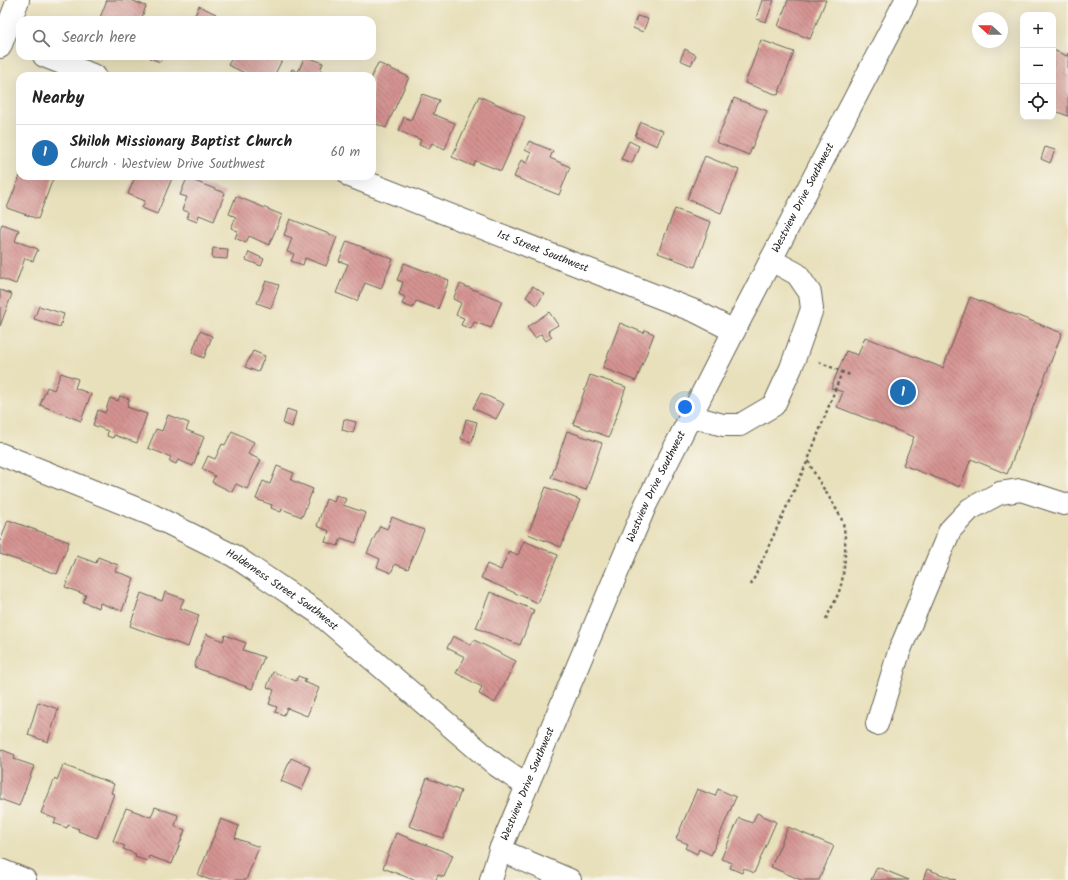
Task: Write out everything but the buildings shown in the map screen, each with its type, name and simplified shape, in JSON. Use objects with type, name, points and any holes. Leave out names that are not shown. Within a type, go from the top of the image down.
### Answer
[{"type":"street","points":[[6,43],[18,0]]},
{"type":"street","name":"Westview Drive Southwest","points":[[491,880],[500,850],[646,504],[906,0]]},
{"type":"street","points":[[54,60],[85,72]]},
{"type":"street","name":"1st Street Southwest","points":[[360,180],[697,312],[734,331]]},
{"type":"street","points":[[691,416],[723,425],[740,425],[758,416],[774,405],[791,368],[812,309],[810,293],[797,274],[771,260]]},
{"type":"street","name":"Holderness Street Southwest","points":[[0,454],[150,514],[234,556],[317,612],[496,765],[527,786]]},
{"type":"street","points":[[877,724],[899,652],[950,530],[970,509],[1000,493],[1021,490],[1064,504]]},
{"type":"street","points":[[500,850],[570,880]]},
{"type":"street","points":[[0,870],[25,880]]},
{"type":"path","points":[[818,362],[850,375]]},
{"type":"path","points":[[751,585],[808,460],[842,372]]},
{"type":"path","points":[[808,460],[813,473],[842,520],[844,530],[845,545],[841,585],[826,619]]},
{"type":"place","name":"Shiloh Missionary Baptist Church","points":[[903,392]]}]
